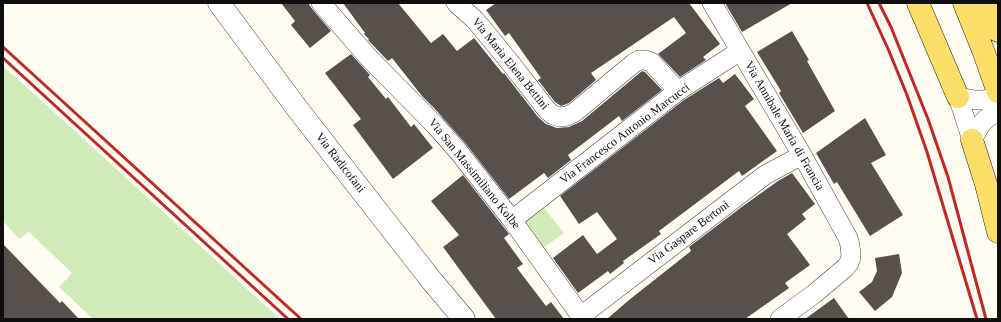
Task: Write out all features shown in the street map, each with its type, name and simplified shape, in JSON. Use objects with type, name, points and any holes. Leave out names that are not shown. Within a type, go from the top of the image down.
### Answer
[{"type":"main road","points":[[918,3],[958,97]]},
{"type":"main road","points":[[964,3],[983,50],[994,103]]},
{"type":"main road","points":[[987,3],[998,31]]},
{"type":"main road","points":[[972,140],[986,184],[998,232]]},
{"type":"street","name":"Via Radicofani","points":[[219,3],[318,134],[432,281],[464,319]]},
{"type":"street","name":"Via San Massimiliano Kolbe","points":[[321,3],[369,58],[447,138],[512,220],[582,318]]},
{"type":"street","name":"Via Maria Elena Bettini","points":[[456,3],[486,32],[547,110],[553,115],[560,117],[567,116],[575,112],[639,60],[651,62],[678,91]]},
{"type":"street","name":"Via Annibale Maria di Francia","points":[[712,3],[802,155],[848,238],[851,251],[849,263],[841,272],[780,319]]},
{"type":"street","name":"Via Francesco Antonio Marcucci","points":[[512,220],[678,91],[740,51]]},
{"type":"street","points":[[958,97],[994,103],[986,119],[972,140]]},
{"type":"street","points":[[958,97],[972,140]]},
{"type":"street","name":"Via Gaspare Bertoni","points":[[582,318],[765,175],[802,155]]},
{"type":"green space","points":[[3,66],[280,319],[93,319],[59,287],[72,273],[29,232],[19,239],[3,221]]},
{"type":"green space","points":[[541,204],[564,233],[542,249],[519,220]]},
{"type":"building","points":[[281,3],[308,3],[331,31],[310,48],[291,25],[295,21]]},
{"type":"building","points":[[343,3],[398,3],[431,43],[443,34],[457,51],[474,38],[503,74],[504,73],[538,117],[546,124],[557,128],[569,127],[582,121],[642,71],[645,72],[662,90],[622,121],[619,116],[568,155],[571,160],[548,178],[544,173],[509,199],[466,144],[422,96],[392,58],[388,61],[368,40],[369,39],[364,34],[365,33]]},
{"type":"building","points":[[496,3],[689,3],[720,44],[703,57],[706,60],[680,77],[658,54],[686,33],[674,17],[591,73],[596,80],[569,103],[561,106],[555,102],[538,80],[541,78],[509,33],[505,36],[486,10]]},
{"type":"building","points":[[725,3],[792,3],[742,32]]},
{"type":"building","points":[[792,31],[809,60],[807,61],[835,111],[803,133],[779,93],[781,91],[757,52]]},
{"type":"building","points":[[351,54],[370,75],[368,77],[386,99],[388,97],[411,127],[414,124],[433,148],[393,179],[353,125],[361,119],[325,73]]},
{"type":"building","points":[[735,74],[754,99],[745,106],[777,151],[742,176],[739,171],[659,231],[661,234],[623,261],[624,263],[610,274],[608,271],[578,293],[553,258],[583,235],[597,254],[617,239],[597,212],[579,224],[560,196],[684,100],[719,78],[723,83]]},
{"type":"building","points":[[865,118],[886,155],[871,163],[903,215],[870,236],[837,182],[834,184],[816,153]]},
{"type":"building","points":[[792,173],[815,204],[802,214],[806,219],[787,234],[810,265],[785,283],[789,288],[745,319],[607,319],[691,251],[689,247],[743,206]]},
{"type":"building","points":[[463,175],[509,234],[504,238],[523,264],[517,268],[546,306],[551,302],[564,319],[496,319],[443,247],[459,235],[431,201]]},
{"type":"building","points":[[3,244],[60,303],[62,301],[79,319],[3,319]]},
{"type":"building","points":[[899,254],[902,273],[892,297],[875,311],[859,292],[872,282],[877,271],[875,258]]},
{"type":"building","points":[[834,298],[849,319],[805,319]]},
{"type":"railway","points":[[867,3],[907,95],[927,152],[977,319]]},
{"type":"railway","points":[[879,3],[891,27],[928,119],[948,177],[986,319]]},
{"type":"railway","points":[[3,47],[301,319]]},
{"type":"railway","points":[[3,58],[288,319]]}]
